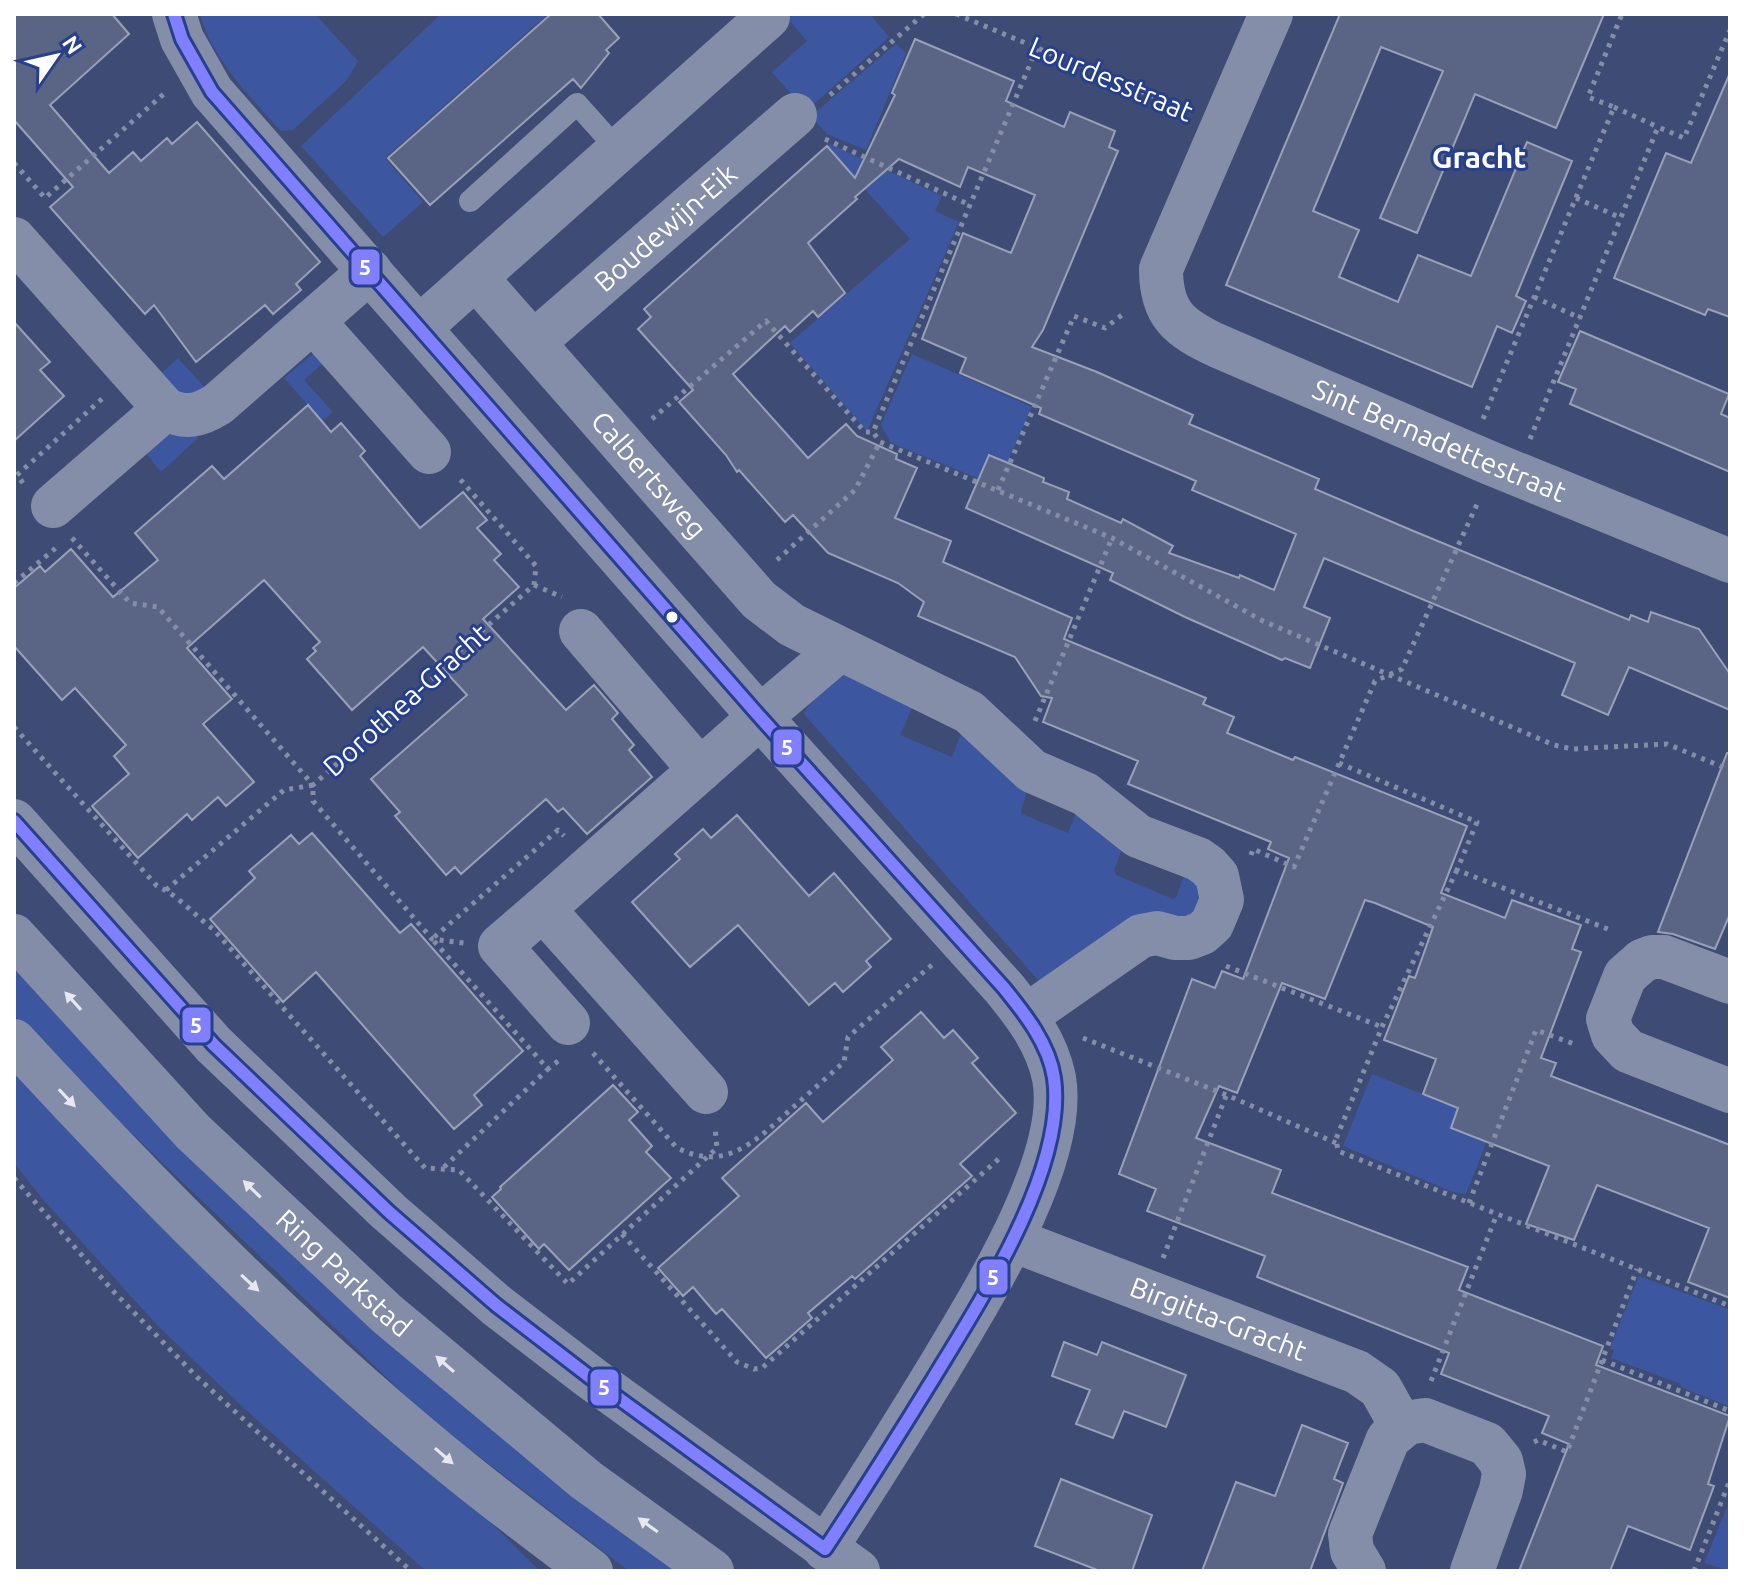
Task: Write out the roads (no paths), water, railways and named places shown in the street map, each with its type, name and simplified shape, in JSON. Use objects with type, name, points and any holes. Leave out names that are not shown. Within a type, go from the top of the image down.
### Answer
[{"type":"highway","name":"Ring Parkstad","points":[[14,936],[193,1132],[376,1304],[586,1480],[712,1571]]},
{"type":"highway","points":[[14,1041],[107,1143],[338,1366],[464,1474],[591,1571]]},
{"type":"street","points":[[14,821],[214,1045],[389,1212],[496,1305],[591,1378],[842,1560],[886,1456],[1013,1240],[1048,1146],[1055,1106],[1054,1080],[1040,1039],[1026,1016],[212,92],[195,66],[174,14]]},
{"type":"street","points":[[420,327],[768,17],[765,14]]},
{"type":"street","name":"Lourdesstraat","points":[[1162,291],[1161,269],[1271,14]]},
{"type":"street","name":"Boudewijn-Eik","points":[[534,342],[799,115]]},
{"type":"street","points":[[14,239],[165,409],[178,415],[204,413],[370,271]]},
{"type":"street","name":"Calbertsweg","points":[[476,278],[759,600],[792,625],[969,712],[1032,771],[1085,794],[1138,836],[1198,859],[1217,876],[1222,900],[1212,924],[1196,935],[1175,938],[1149,933],[1141,936],[1026,1016]]},
{"type":"street","name":"Sint Bernadettestraat","points":[[1162,291],[1174,317],[1191,333],[1493,464],[1730,561]]},
{"type":"street","points":[[313,321],[429,452]]},
{"type":"street","points":[[51,511],[165,409]]},
{"type":"street","points":[[581,631],[700,770]]},
{"type":"street","points":[[568,1023],[500,946],[839,650]]},
{"type":"street","points":[[543,909],[706,1092]]},
{"type":"street","points":[[1730,982],[1664,957],[1642,961],[1625,976],[1608,1019],[1613,1035],[1628,1051],[1730,1091]]},
{"type":"street","name":"Birgitta-Gracht","points":[[1013,1240],[1357,1372],[1380,1388],[1414,1423]]},
{"type":"street","points":[[1364,1571],[1352,1551],[1350,1534],[1388,1439],[1414,1423],[1487,1444],[1501,1461],[1504,1474],[1501,1490],[1472,1571]]},
{"type":"lane","points":[[470,201],[577,104],[619,151]]},
{"type":"district","name":"Gracht","points":[[1479,158]]}]
